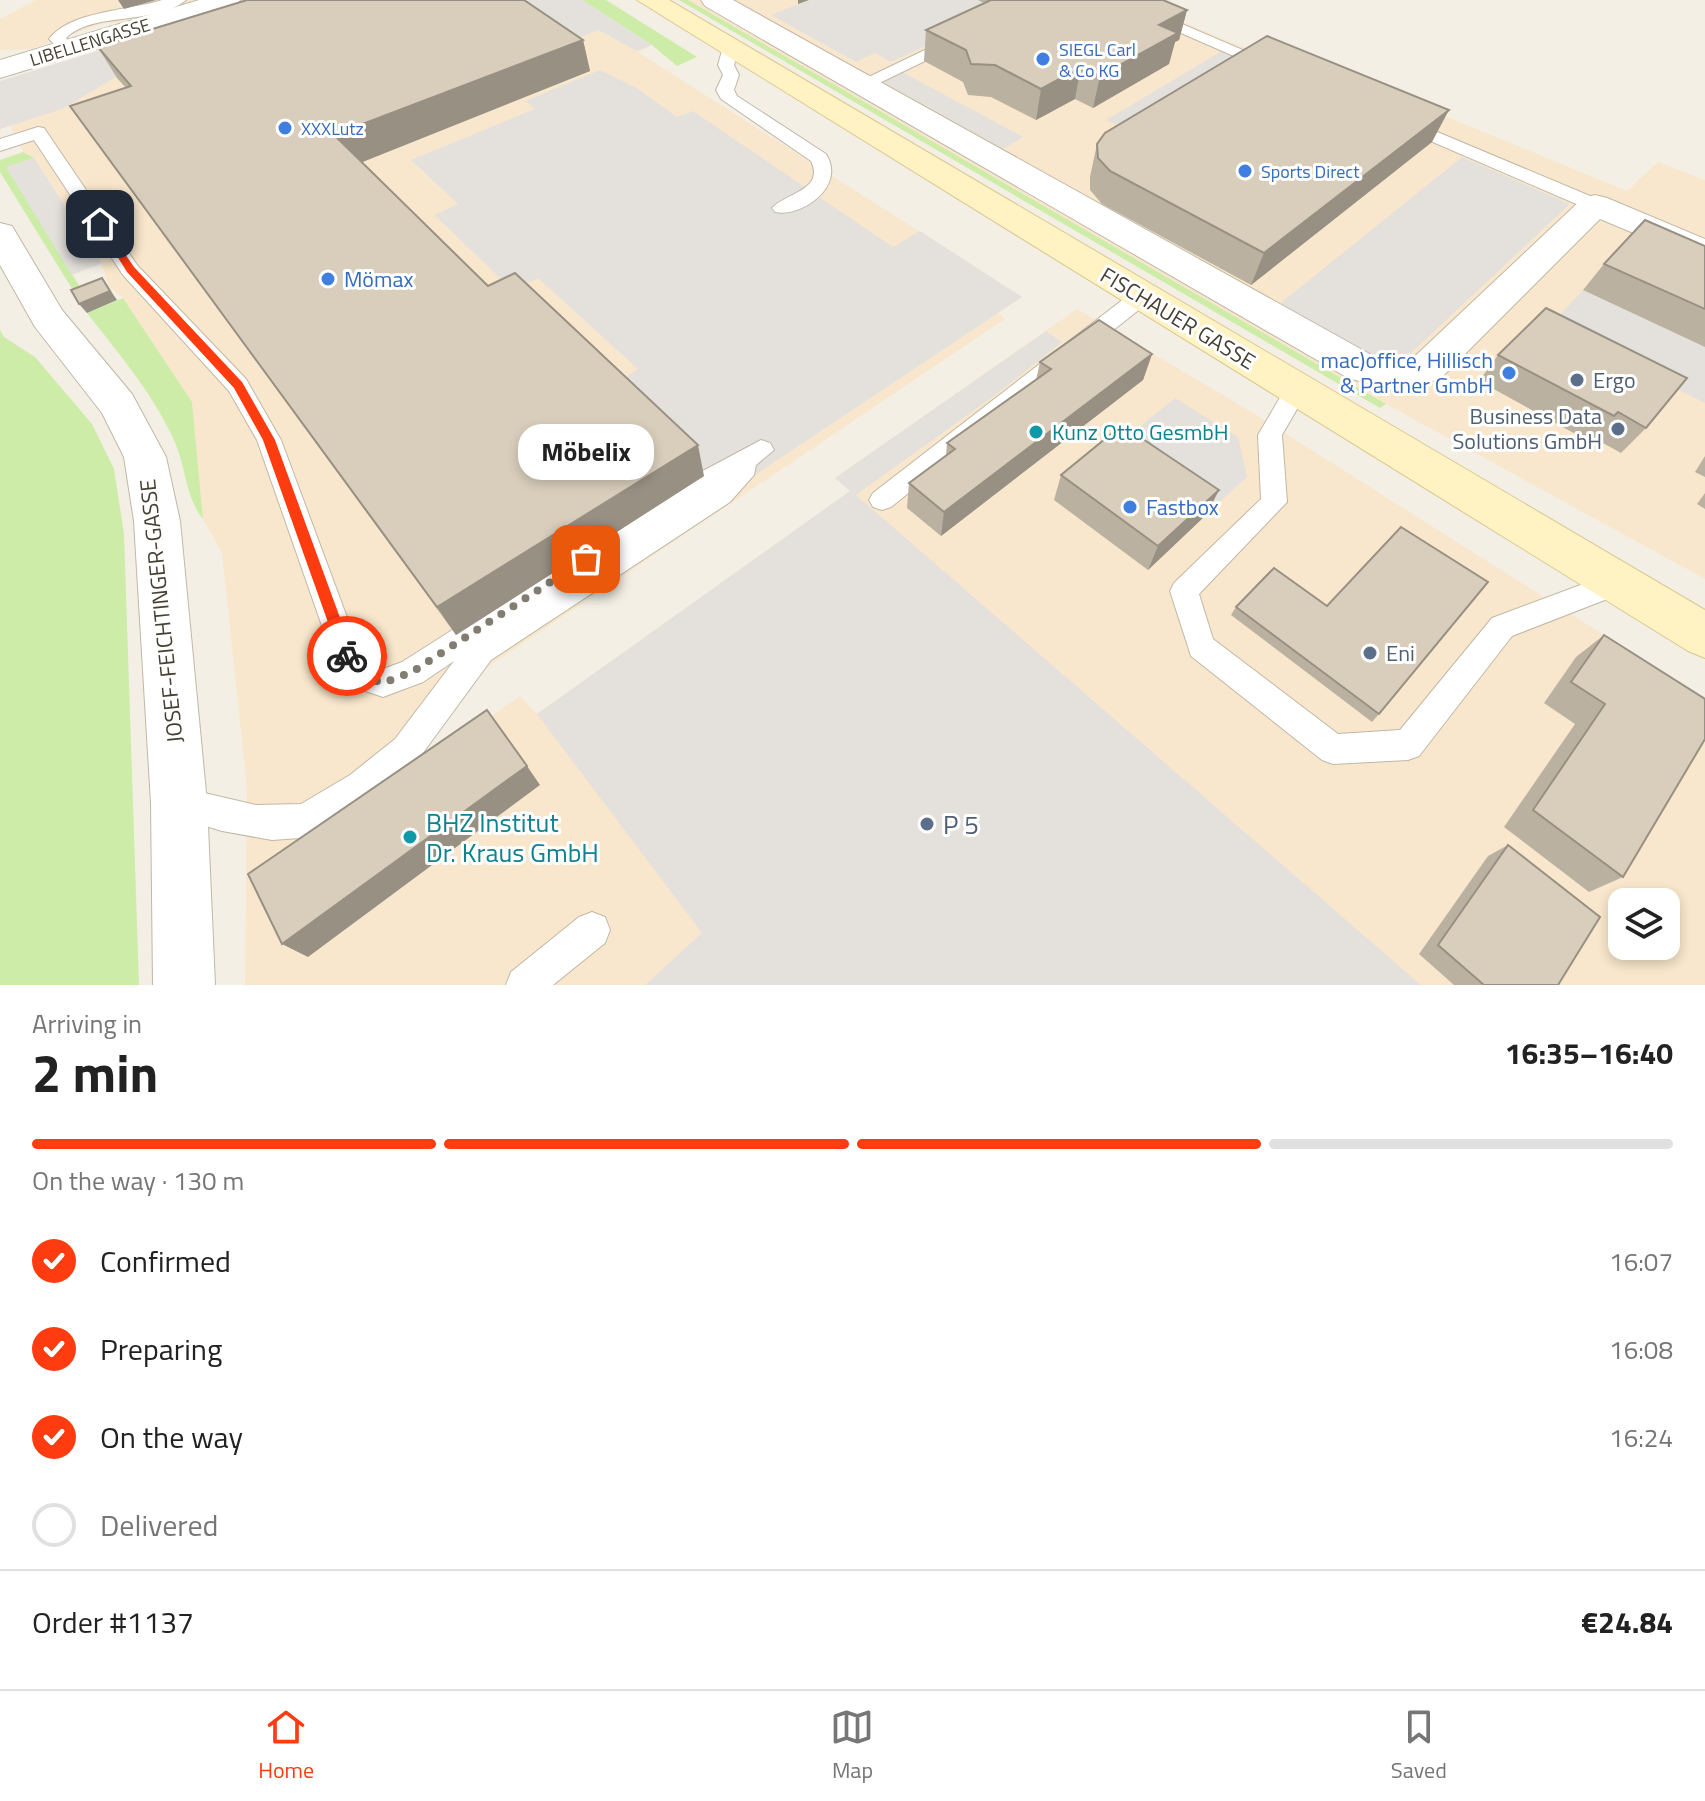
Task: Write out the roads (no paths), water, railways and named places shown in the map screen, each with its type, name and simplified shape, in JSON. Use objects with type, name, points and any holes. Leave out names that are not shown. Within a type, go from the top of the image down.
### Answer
[{"type":"main road","name":"FISCHAUER GASSE","points":[[650,0],[1705,636]]},
{"type":"street","name":"LIBELLENGASSE","points":[[0,69],[227,0]]},
{"type":"street","points":[[721,1],[861,85],[1362,368],[1399,378],[1427,368],[1595,205],[1705,252]]},
{"type":"street","name":"JOSEF-FEICHTINGER-GASSE","points":[[0,234],[48,318],[118,405],[145,457],[157,521],[179,803],[184,985]]},
{"type":"lane","points":[[68,49],[57,39],[63,31],[77,23],[125,16],[178,0]]},
{"type":"lane","points":[[1113,0],[1294,75]]},
{"type":"lane","points":[[861,85],[972,32]]},
{"type":"lane","points":[[731,47],[726,65],[731,75],[725,90],[730,99],[819,158],[826,168],[826,178],[818,189],[782,208]]},
{"type":"lane","points":[[1382,113],[1595,205]]},
{"type":"lane","points":[[0,145],[38,132],[130,270],[238,385],[269,440],[353,673],[383,683],[412,672],[710,479],[761,450],[721,495],[481,651],[455,679],[413,742],[382,774],[299,822],[242,821],[179,803]]},
{"type":"lane","points":[[882,500],[1142,296]]},
{"type":"lane","points":[[1296,390],[1270,435],[1274,502],[1184,591],[1201,647],[1333,749],[1408,745],[1502,627],[1618,583]]},
{"type":"lane","points":[[524,985],[592,930]]},
{"type":"place","name":"SIEGL Carl & Co KG","points":[[1043,59]]},
{"type":"place","name":"XXXLutz","points":[[285,128]]},
{"type":"place","name":"Sports Direct","points":[[1245,171]]},
{"type":"place","name":"Mömax","points":[[328,279]]},
{"type":"place","name":"mac)office, Hillisch & Partner GmbH","points":[[1509,373]]},
{"type":"place","name":"Ergo","points":[[1577,380]]},
{"type":"place","name":"Business Data Solutions GmbH","points":[[1618,429]]},
{"type":"place","name":"Kunz Otto GesmbH","points":[[1036,432]]},
{"type":"place","name":"Fastbox","points":[[1130,507]]},
{"type":"place","name":"Möbelix","points":[[586,559]]},
{"type":"place","name":"Eni","points":[[1370,653]]},
{"type":"place","name":"P 5","points":[[927,824]]},
{"type":"place","name":"BHZ Institut Dr. Kraus GmbH","points":[[410,837]]}]
